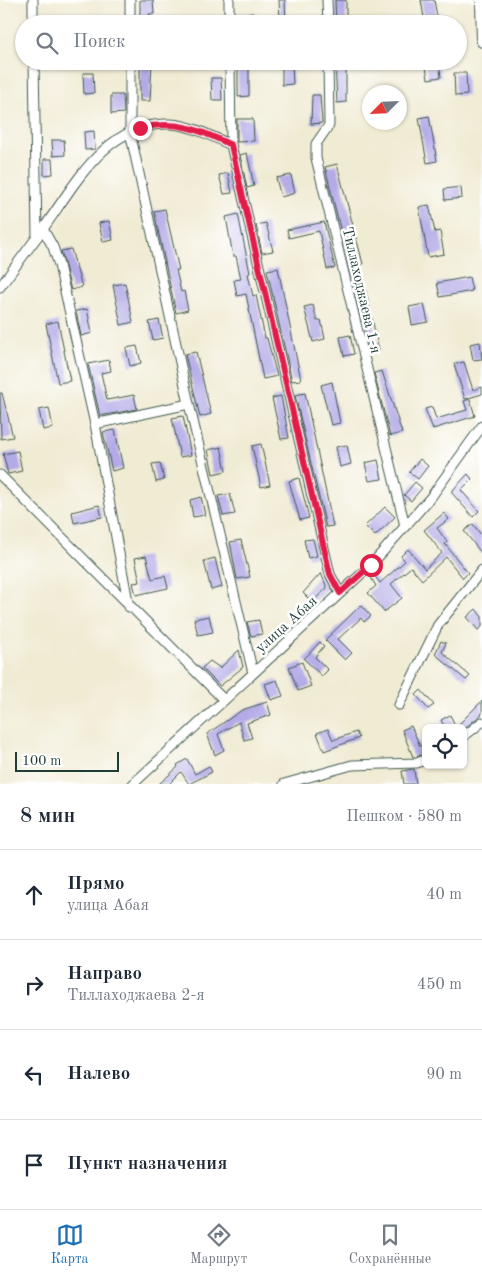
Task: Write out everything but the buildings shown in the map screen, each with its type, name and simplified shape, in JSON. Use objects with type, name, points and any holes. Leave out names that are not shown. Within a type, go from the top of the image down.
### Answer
[{"type":"street","points":[[33,0],[33,15]]},
{"type":"street","points":[[130,0],[130,15]]},
{"type":"street","points":[[229,0],[229,15]]},
{"type":"street","points":[[327,0],[328,15]]},
{"type":"street","points":[[481,0],[482,42]]},
{"type":"street","points":[[34,70],[37,237]]},
{"type":"street","points":[[130,70],[130,132],[189,404],[253,673]]},
{"type":"street","points":[[230,70],[231,145],[330,574],[340,593]]},
{"type":"street","name":"Тиллаходжаева 1-я","points":[[328,70],[329,124],[316,144],[316,158],[405,526]]},
{"type":"street","points":[[0,287],[85,169],[99,154],[130,132],[153,125],[184,126],[231,145]]},
{"type":"street","points":[[43,229],[53,247],[59,266],[95,424],[130,607]]},
{"type":"street","points":[[95,424],[189,404]]},
{"type":"street","name":"улица Абая","points":[[133,784],[371,565],[431,497],[482,426]]},
{"type":"street","points":[[0,475],[224,700]]},
{"type":"street","points":[[400,705],[438,625],[482,570]]},
{"type":"street","points":[[467,734],[482,722]]},
{"type":"street","points":[[284,784],[352,766],[417,763],[422,761]]},
{"type":"route","points":[[140,128],[168,124],[184,126],[206,133],[231,145],[330,574],[340,593],[371,565]]}]
